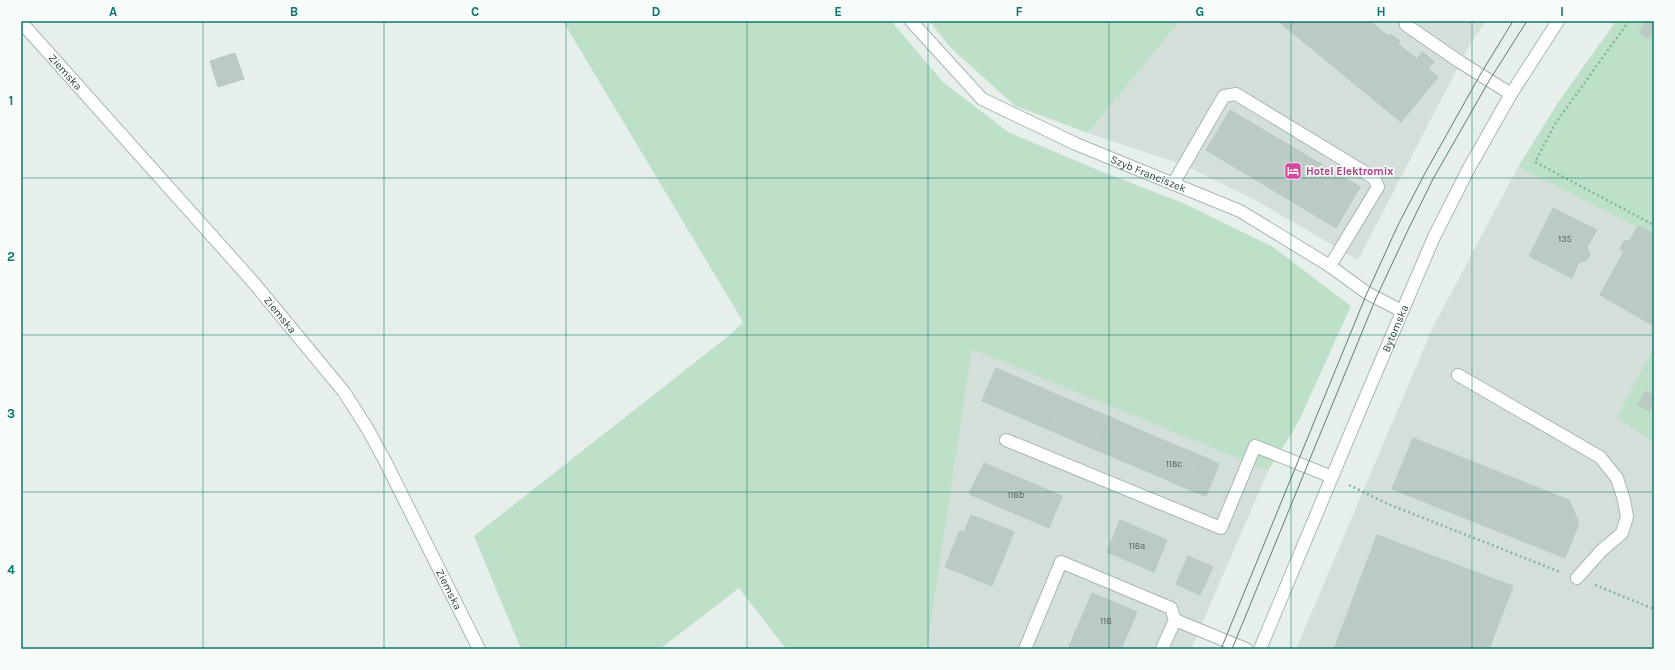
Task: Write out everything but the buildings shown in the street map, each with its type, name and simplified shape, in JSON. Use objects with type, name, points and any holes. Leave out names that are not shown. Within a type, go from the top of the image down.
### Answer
[{"type":"street","name":"Szyb Franciszek","points":[[911,21],[982,99],[1076,144],[1240,211],[1330,266],[1367,293],[1402,311]]},
{"type":"street","points":[[1407,21],[1406,25],[1460,62],[1511,94]]},
{"type":"street","name":"Bytomska","points":[[1260,649],[1434,237],[1469,168],[1511,94],[1558,21]]},
{"type":"street","name":"Ziemska","points":[[21,22],[254,284],[344,392],[367,428],[385,461],[479,649]]},
{"type":"street","points":[[1173,184],[1224,96],[1236,94],[1374,178],[1378,187],[1330,266]]},
{"type":"street","points":[[1458,375],[1600,457],[1617,478],[1624,500],[1627,517],[1622,533],[1601,552],[1577,578]]},
{"type":"street","points":[[1006,440],[1221,528],[1255,446],[1332,477]]},
{"type":"street","points":[[1024,649],[1061,562],[1171,608],[1175,620],[1162,649]]},
{"type":"street","points":[[1175,620],[1246,649]]},
{"type":"path","points":[[1629,21],[1555,124],[1535,162],[1654,225]]},
{"type":"path","points":[[1332,477],[1388,504],[1654,608]]},
{"type":"shaded area","points":[[1180,21],[1486,21],[1470,44],[1358,260],[1257,201],[1184,165],[1088,133]]},
{"type":"shaded area","points":[[1518,167],[1654,236],[1654,346],[1617,417],[1654,444],[1654,649],[1296,649],[1433,327]]},
{"type":"shaded area","points":[[972,348],[1268,471],[1191,649],[927,649]]},
{"type":"green space","points":[[563,21],[891,21],[943,82],[1008,132],[1100,171],[1183,203],[1273,247],[1351,306],[1298,423],[1268,471],[972,349],[927,649],[786,649],[739,588],[660,649],[521,649],[474,536],[731,334],[743,322]]},
{"type":"green space","points":[[929,21],[1180,21],[1088,133],[1015,106],[951,48]]},
{"type":"green space","points":[[1616,21],[1654,21],[1654,236],[1518,167],[1557,104]]},
{"type":"green space","points":[[1654,346],[1654,444],[1617,417]]},
{"type":"tram line","points":[[1221,649],[1367,293],[1398,225],[1480,75],[1513,21]]},
{"type":"tram line","points":[[1232,649],[1376,298],[1433,179],[1489,81],[1527,21]]},
{"type":"place","name":"Hotel Elektromix","points":[[1293,171]]}]
